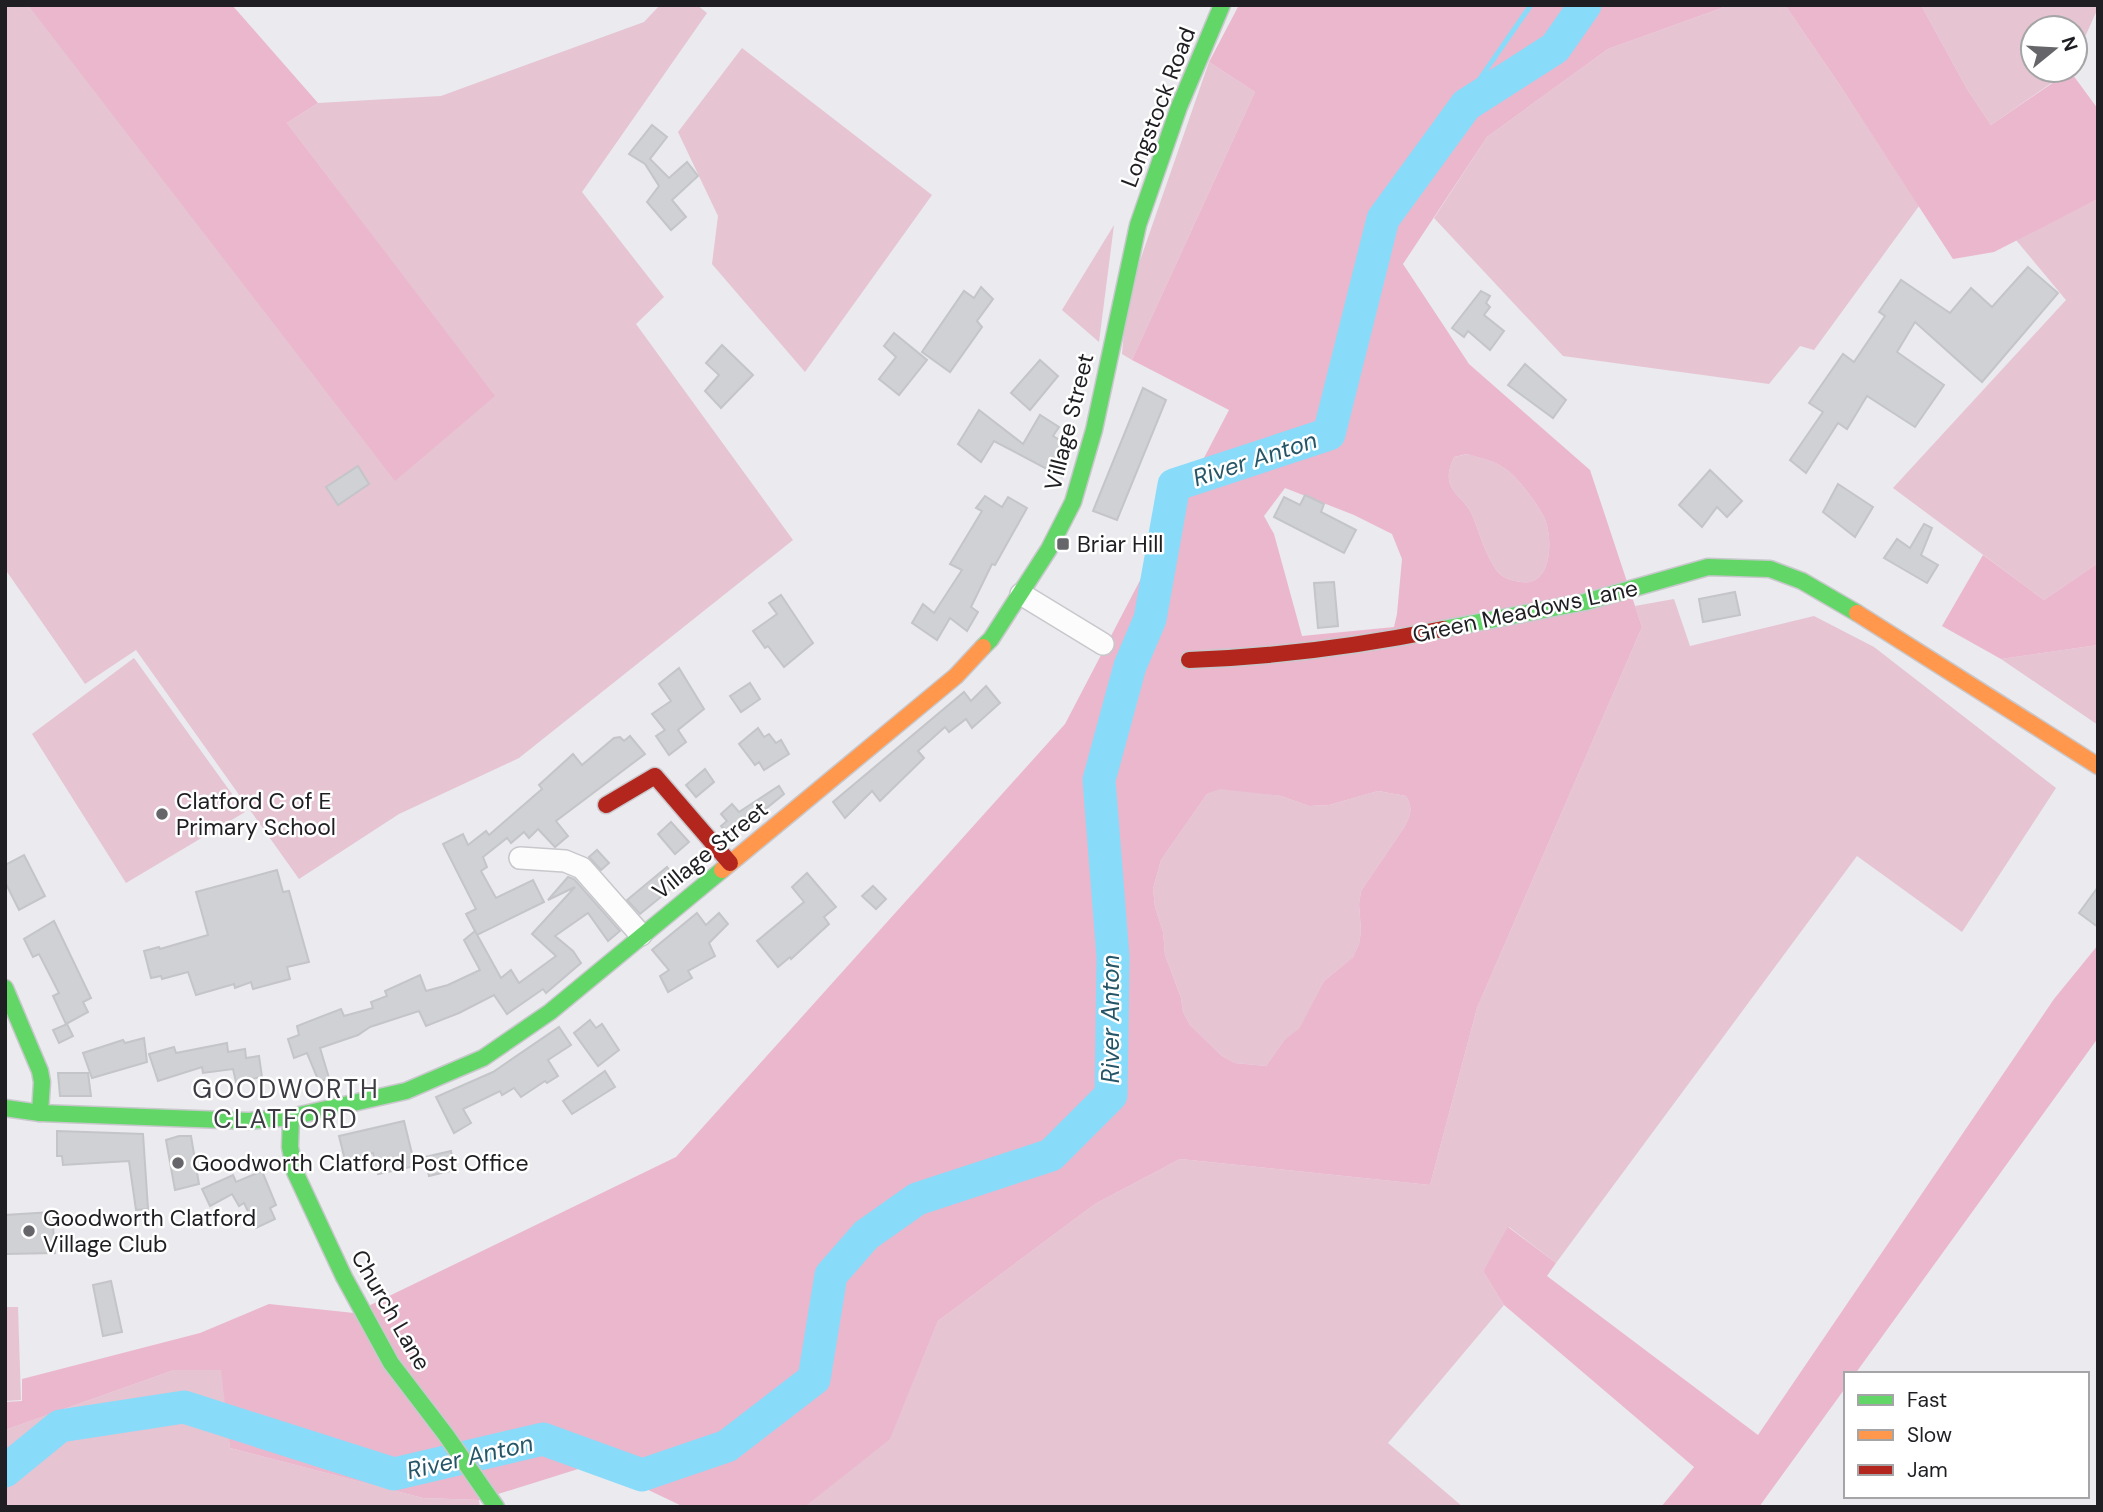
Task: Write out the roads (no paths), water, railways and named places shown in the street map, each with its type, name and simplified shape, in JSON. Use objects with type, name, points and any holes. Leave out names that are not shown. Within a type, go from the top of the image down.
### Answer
[{"type":"street","name":"Longstock Road","points":[[1138,225],[1179,107],[1222,5]]},
{"type":"street","name":"Village Street","points":[[5,1108],[40,1113],[249,1121],[291,1117],[406,1091],[483,1058],[550,1012],[956,676],[991,639],[1049,550],[1073,502],[1094,430],[1138,225]]},
{"type":"street","name":"Green Meadows Lane","points":[[1189,660],[1263,657],[1399,638],[1585,602],[1708,568],[1770,569],[1802,581],[1833,598],[2098,766]]},
{"type":"street","points":[[1021,593],[1103,644]]},
{"type":"street","points":[[606,805],[655,776],[730,863]]},
{"type":"street","points":[[520,859],[565,861],[582,868],[641,935]]},
{"type":"street","points":[[5,988],[40,1071],[43,1082],[40,1113]]},
{"type":"street","name":"Church Lane","points":[[291,1117],[290,1147],[295,1172],[318,1225],[391,1363],[446,1435],[494,1505]]},
{"type":"waterway","name":"River Anton","points":[[1383,219],[1531,5]]},
{"type":"waterway","name":"River Anton","points":[[5,1471],[60,1426],[184,1407],[394,1474],[543,1439],[642,1475],[727,1446],[814,1379],[831,1275],[866,1235],[917,1199],[1051,1155],[1111,1095],[1113,957],[1099,780],[1130,666],[1150,619],[1174,485],[1329,434],[1383,219],[1466,105],[1555,48],[1585,5]]},
{"type":"place","name":"Briar Hill","points":[[1063,544]]},
{"type":"place","name":"Clatford C of E Primary School","points":[[162,814]]},
{"type":"place","name":"Goodworth Clatford Post Office","points":[[178,1163]]},
{"type":"place","name":"Goodworth Clatford Village Club","points":[[29,1231]]},
{"type":"district","name":"GOODWORTH CLATFORD","points":[[286,1104]]}]
